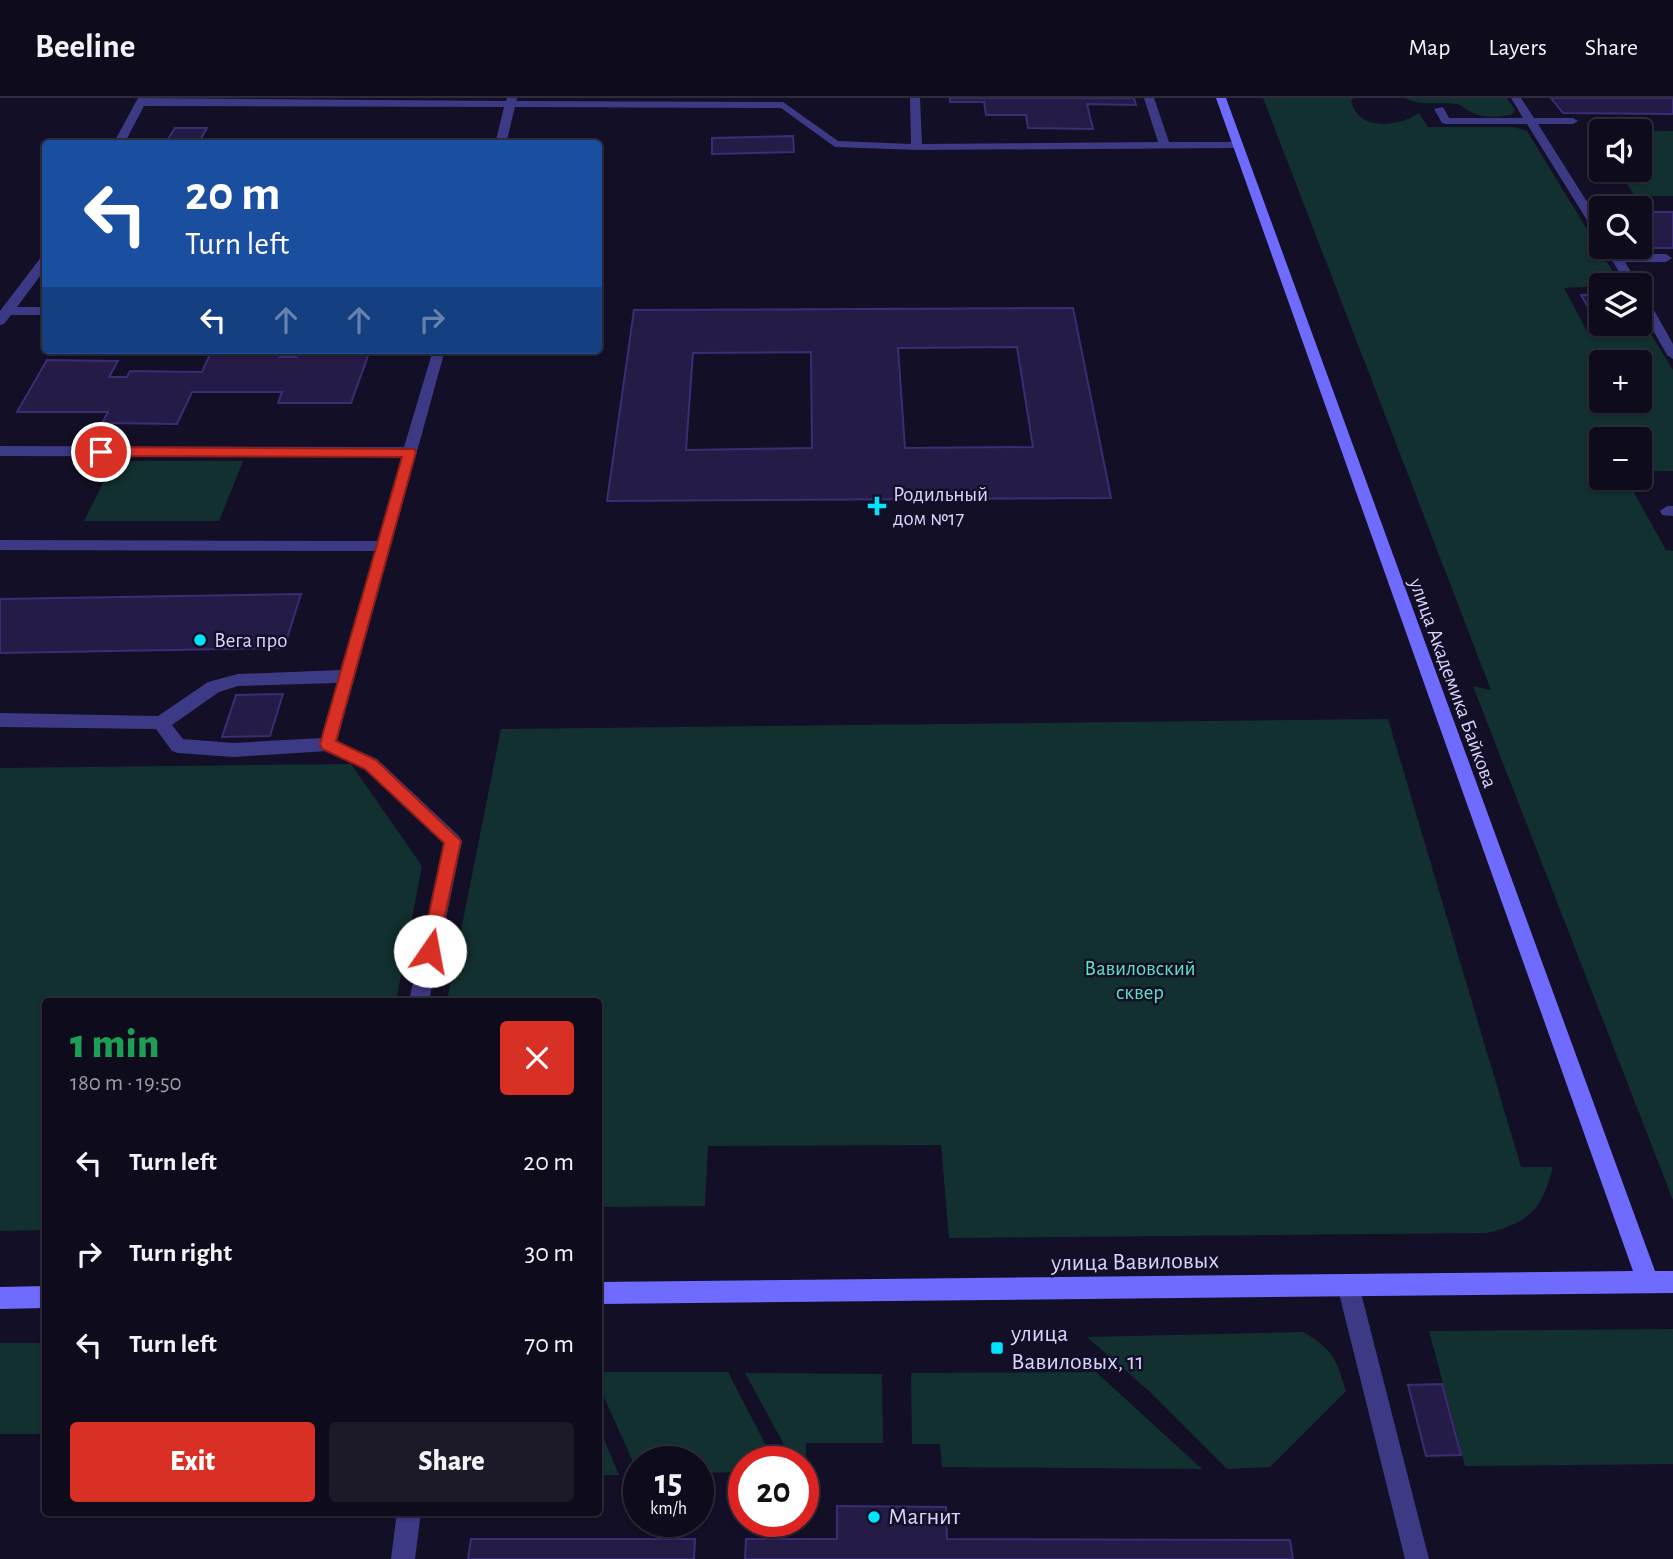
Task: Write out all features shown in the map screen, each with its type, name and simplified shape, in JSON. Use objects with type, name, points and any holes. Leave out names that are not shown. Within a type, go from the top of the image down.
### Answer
[{"type":"street","name":"улица Академика Байкова","points":[[1221,98],[1648,1282]]},
{"type":"street","name":"улица Вавиловых","points":[[602,1293],[1673,1282]]},
{"type":"street","points":[[0,1298],[42,1297]]},
{"type":"lane","points":[[915,98],[917,147]]},
{"type":"lane","points":[[1149,98],[1164,145]]},
{"type":"lane","points":[[1516,98],[1589,214]]},
{"type":"lane","points":[[120,140],[141,101],[510,102],[783,105],[835,144],[917,147],[1238,145]]},
{"type":"lane","points":[[501,140],[510,102]]},
{"type":"lane","points":[[1439,110],[1446,121],[1573,121]]},
{"type":"lane","points":[[1652,256],[1666,258]]},
{"type":"lane","points":[[3,316],[42,264]]},
{"type":"lane","points":[[3,316],[42,311]]},
{"type":"lane","points":[[1652,317],[1673,355]]},
{"type":"lane","points":[[328,744],[438,354]]},
{"type":"lane","points":[[0,451],[410,452]]},
{"type":"lane","points":[[0,545],[384,546]]},
{"type":"lane","points":[[0,720],[116,720],[161,723],[214,687],[238,680],[347,676]]},
{"type":"lane","points":[[161,723],[178,746],[234,750],[328,744],[371,764],[453,841],[420,998]]},
{"type":"lane","points":[[1348,1285],[1417,1559]]},
{"type":"lane","points":[[402,1559],[409,1516]]},
{"type":"green space","points":[[1263,98],[1354,98],[1351,100],[1361,118],[1380,124],[1401,121],[1419,113],[1428,127],[1514,127],[1527,131],[1589,233],[1589,259],[1605,259],[1614,273],[1589,273],[1589,287],[1564,288],[1589,336],[1652,336],[1673,370],[1673,471],[1652,471],[1652,427],[1589,427],[1589,490],[1633,490],[1666,550],[1673,551],[1673,1200],[1473,686],[1491,690]]},
{"type":"green space","points":[[1405,98],[1507,98],[1515,110],[1513,114],[1485,117],[1457,104],[1423,103]]},
{"type":"green space","points":[[1652,131],[1673,131],[1673,196],[1635,196],[1625,182],[1652,182]]},
{"type":"green space","points":[[114,461],[243,461],[219,521],[84,521]]},
{"type":"green space","name":"Вавиловский сквер","points":[[1388,719],[1521,1167],[1553,1167],[1544,1194],[1539,1204],[1524,1219],[1487,1233],[949,1238],[941,1145],[708,1146],[705,1206],[602,1207],[602,998],[448,998],[501,729]]},
{"type":"green space","points":[[351,764],[422,866],[397,998],[42,998],[42,1230],[0,1231],[0,768]]},
{"type":"green space","points":[[1673,1329],[1673,1464],[1465,1466],[1429,1331]]},
{"type":"green space","points":[[1303,1332],[1321,1344],[1332,1356],[1346,1391],[1270,1467],[1227,1469],[1149,1391],[1087,1337]]},
{"type":"green space","points":[[0,1343],[42,1343],[42,1434],[0,1434]]},
{"type":"green space","points":[[602,1372],[728,1372],[766,1446],[728,1446],[728,1472],[714,1473],[714,1446],[626,1446],[602,1393]]},
{"type":"green space","points":[[1096,1372],[1202,1469],[942,1467],[940,1444],[912,1444],[911,1373]]},
{"type":"green space","points":[[745,1373],[882,1374],[883,1443],[806,1443],[806,1446],[785,1446]]},
{"type":"green space","points":[[602,1435],[619,1475],[602,1475]]},
{"type":"building","points":[[950,98],[1134,98],[1136,105],[1087,104],[1093,129],[1028,128],[1026,115],[986,115],[984,102],[950,102]]},
{"type":"building","points":[[1551,98],[1673,98],[1673,114],[1563,113]]},
{"type":"building","points":[[175,128],[207,128],[200,140],[168,140]]},
{"type":"building","points":[[793,136],[794,152],[712,154],[712,138]]},
{"type":"building","points":[[1652,212],[1673,212],[1673,248],[1652,248]]},
{"type":"building","points":[[1581,295],[1589,295],[1589,308]]},
{"type":"building","points":[[1073,308],[1111,498],[607,501],[634,310]],"holes":[[[1017,347],[1033,447],[905,448],[898,348]],[[811,352],[812,448],[686,450],[693,353]]]},
{"type":"building","points":[[210,354],[280,354],[279,357],[297,357],[298,354],[369,354],[351,403],[278,403],[282,392],[192,392],[177,424],[102,423],[108,412],[17,412],[47,360],[118,361],[109,377],[127,377],[130,371],[202,372]]},
{"type":"building","points":[[301,594],[284,648],[0,653],[0,599]]},
{"type":"building","points":[[283,694],[270,736],[222,737],[236,695]]},
{"type":"building","points":[[1442,1384],[1461,1455],[1426,1456],[1408,1385]]},
{"type":"building","points":[[837,1506],[946,1507],[947,1539],[1290,1540],[1293,1559],[745,1559],[746,1539],[837,1539]]},
{"type":"building","points":[[471,1539],[695,1539],[694,1559],[468,1559]]},
{"type":"place","name":"Родильный дом №17","points":[[877,506]]},
{"type":"place","name":"Вега про","points":[[200,640]]},
{"type":"place","name":"улица Вавиловых, 11","points":[[997,1348]]},
{"type":"place","name":"Магнит","points":[[874,1517]]},
{"type":"route","points":[[101,452],[410,452],[328,744],[371,764],[453,841],[430,951]]}]
